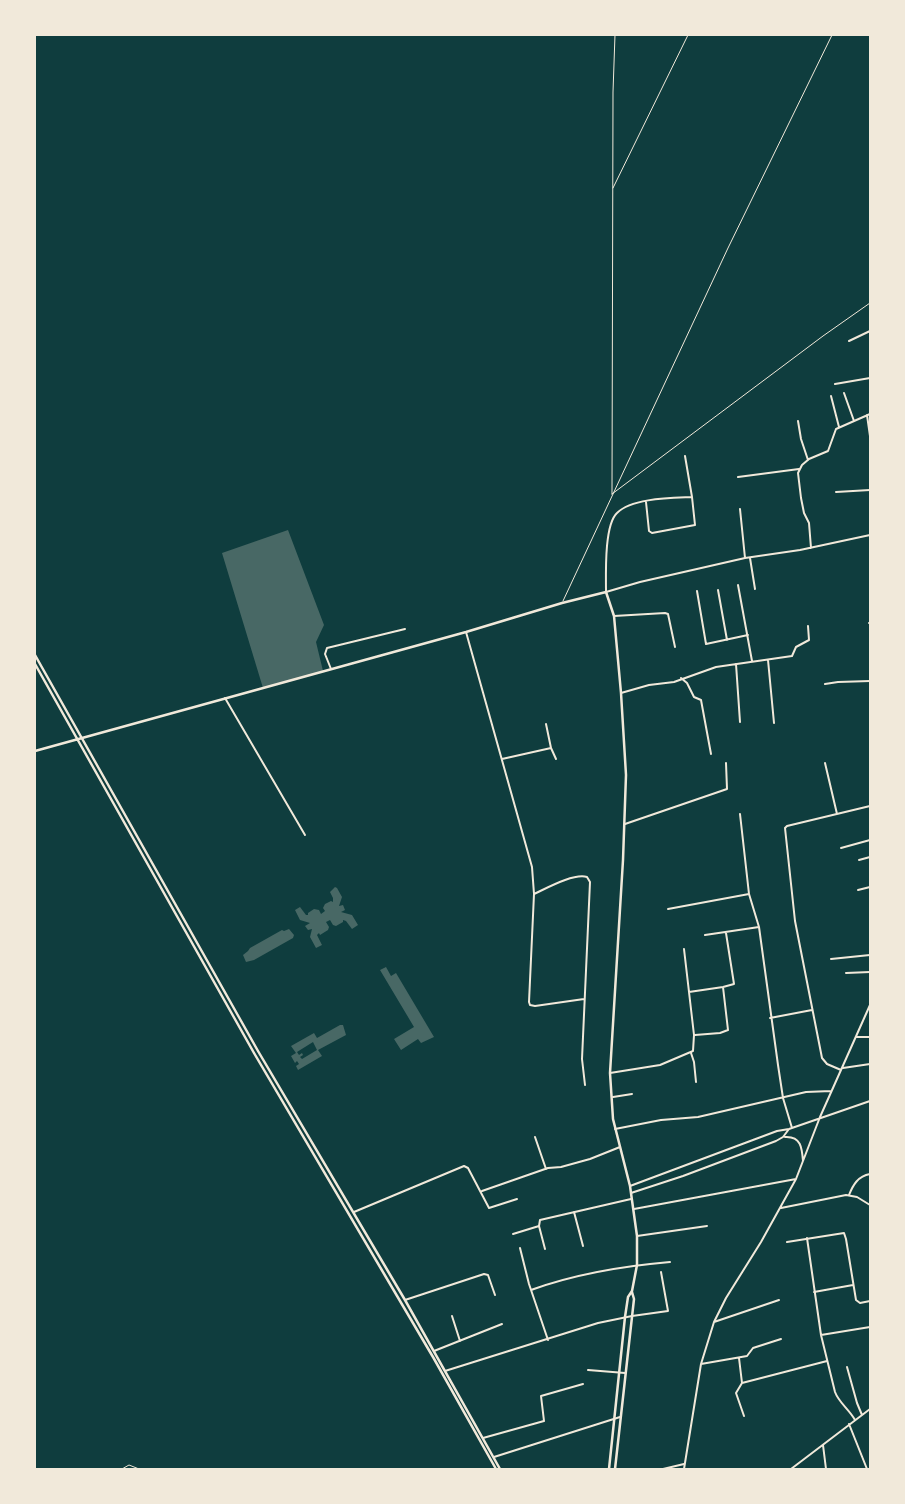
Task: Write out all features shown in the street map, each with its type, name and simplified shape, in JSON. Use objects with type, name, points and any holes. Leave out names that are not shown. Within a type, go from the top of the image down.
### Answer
[{"type":"street","points":[[849,341],[870,331]]},
{"type":"street","points":[[835,384],[870,378]]},
{"type":"street","points":[[844,393],[854,421]]},
{"type":"street","points":[[831,396],[839,427]]},
{"type":"street","points":[[738,477],[799,469],[808,460],[828,450],[834,432],[839,427],[868,414],[870,436]]},
{"type":"street","points":[[798,421],[800,439],[808,460]]},
{"type":"street","points":[[646,501],[649,531],[652,533],[694,525],[696,522],[685,456]]},
{"type":"street","points":[[799,469],[798,478],[801,498],[804,513],[809,523],[811,548]]},
{"type":"street","points":[[836,492],[870,490]]},
{"type":"street","points":[[609,1469],[625,1317],[637,1265],[637,1236],[630,1186],[615,1129],[611,1098],[610,1073],[626,775],[614,616],[606,592],[606,554],[613,518],[617,512],[646,501],[692,497]]},
{"type":"street","points":[[740,509],[745,558]]},
{"type":"street","points":[[35,751],[640,582],[745,558],[811,548],[870,535]]},
{"type":"street","points":[[750,558],[756,589]]},
{"type":"street","points":[[738,585],[752,661]]},
{"type":"street","points":[[718,590],[727,640]]},
{"type":"street","points":[[697,591],[706,644],[748,635]]},
{"type":"street","points":[[614,616],[668,614],[676,647]]},
{"type":"street","points":[[621,693],[649,685],[674,682],[716,667],[792,656],[796,647],[809,640],[808,626]]},
{"type":"street","points":[[330,669],[325,654],[327,648],[405,629]]},
{"type":"street","points":[[466,632],[532,867],[534,894],[530,1004],[535,1006],[584,999]]},
{"type":"street","points":[[35,655],[254,1053],[496,1469]]},
{"type":"street","points":[[768,660],[774,724]]},
{"type":"street","points":[[35,664],[352,1213],[405,1300],[500,1469]]},
{"type":"street","points":[[736,664],[740,722]]},
{"type":"street","points":[[682,678],[687,683],[694,697],[701,700],[711,754]]},
{"type":"street","points":[[824,684],[870,681]]},
{"type":"street","points":[[225,698],[305,835]]},
{"type":"street","points":[[546,724],[551,748],[556,759]]},
{"type":"street","points":[[502,760],[551,748]]},
{"type":"street","points":[[624,824],[727,790],[726,763]]},
{"type":"street","points":[[826,763],[837,814]]},
{"type":"street","points":[[870,806],[785,828],[795,921],[822,1058],[827,1064],[841,1069],[870,1064]]},
{"type":"street","points":[[740,814],[749,894],[758,927],[770,1018],[790,1129]]},
{"type":"street","points":[[842,848],[870,840]]},
{"type":"street","points":[[859,860],[870,857]]},
{"type":"street","points":[[534,894],[572,877],[587,877],[590,882],[582,1059],[582,1074],[585,1085]]},
{"type":"street","points":[[858,890],[870,887]]},
{"type":"street","points":[[668,910],[749,894]]},
{"type":"street","points":[[705,935],[758,927]]},
{"type":"street","points":[[689,992],[732,985],[734,982],[726,933]]},
{"type":"street","points":[[610,1073],[660,1065],[691,1053],[694,1048],[694,1036],[684,950]]},
{"type":"street","points":[[831,958],[870,955]]},
{"type":"street","points":[[846,973],[870,972]]},
{"type":"street","points":[[694,1036],[720,1033],[728,1030],[723,987]]},
{"type":"street","points":[[684,1469],[701,1364],[714,1322],[726,1298],[781,1208],[796,1179],[820,1117],[870,1005]]},
{"type":"street","points":[[770,1018],[812,1010]]},
{"type":"street","points":[[856,1037],[870,1037]]},
{"type":"street","points":[[691,1053],[696,1082]]},
{"type":"street","points":[[615,1129],[661,1120],[698,1117],[806,1092],[832,1091]]},
{"type":"street","points":[[611,1098],[632,1094]]},
{"type":"street","points":[[630,1186],[777,1130],[790,1129],[870,1100]]},
{"type":"street","points":[[631,1193],[683,1176],[776,1141],[783,1137],[790,1129]]},
{"type":"street","points":[[535,1137],[546,1169]]},
{"type":"street","points":[[783,1137],[793,1137],[798,1140],[801,1146],[803,1163]]},
{"type":"street","points":[[482,1191],[546,1169],[590,1159],[620,1147]]},
{"type":"street","points":[[352,1213],[464,1166],[468,1168],[482,1191],[490,1209],[517,1199]]},
{"type":"street","points":[[849,1195],[858,1180],[870,1174]]},
{"type":"street","points":[[634,1209],[796,1179]]},
{"type":"street","points":[[781,1208],[849,1195],[857,1197],[870,1205]]},
{"type":"street","points":[[545,1249],[539,1226],[540,1220],[632,1199]]},
{"type":"street","points":[[574,1212],[583,1246]]},
{"type":"street","points":[[513,1234],[539,1226]]},
{"type":"street","points":[[637,1236],[707,1226]]},
{"type":"street","points":[[787,1242],[844,1233],[853,1285],[858,1302],[870,1301]]},
{"type":"street","points":[[807,1238],[813,1292],[827,1361],[838,1400],[846,1406],[855,1420]]},
{"type":"street","points":[[520,1248],[530,1290],[548,1340]]},
{"type":"street","points":[[530,1290],[552,1282],[637,1265],[670,1262]]},
{"type":"street","points":[[445,1371],[598,1324],[625,1317],[668,1311],[661,1272]]},
{"type":"street","points":[[405,1300],[484,1274],[488,1275],[495,1295]]},
{"type":"street","points":[[813,1292],[853,1285]]},
{"type":"street","points":[[615,1469],[634,1299],[632,1291]]},
{"type":"street","points":[[714,1322],[779,1300]]},
{"type":"street","points":[[452,1316],[460,1340]]},
{"type":"street","points":[[434,1351],[502,1324]]},
{"type":"street","points":[[821,1335],[870,1327]]},
{"type":"street","points":[[701,1364],[747,1356],[753,1348],[781,1339]]},
{"type":"street","points":[[739,1358],[742,1383],[736,1393],[744,1416]]},
{"type":"street","points":[[742,1383],[827,1361]]},
{"type":"street","points":[[847,1367],[862,1415]]},
{"type":"street","points":[[588,1370],[625,1373]]},
{"type":"street","points":[[483,1438],[544,1421],[541,1396],[583,1384]]},
{"type":"street","points":[[791,1469],[870,1410]]},
{"type":"street","points":[[494,1457],[620,1417]]},
{"type":"street","points":[[849,1424],[867,1469]]},
{"type":"street","points":[[823,1445],[826,1469]]},
{"type":"street","points":[[663,1469],[684,1464]]},
{"type":"lane","points":[[612,495],[615,35]]},
{"type":"lane","points":[[613,188],[688,35]]},
{"type":"lane","points":[[562,603],[728,248],[832,35]]},
{"type":"lane","points":[[612,495],[870,303]]},
{"type":"lane","points":[[122,1469],[129,1465],[139,1469]]},
{"type":"building","points":[[288,530],[324,625],[316,642],[323,671],[263,688],[222,553]]},
{"type":"building","points":[[335,887],[342,897],[339,906],[343,905],[345,910],[341,912],[352,915],[358,925],[352,929],[343,920],[343,922],[336,926],[330,920],[326,922],[329,927],[328,930],[317,935],[322,945],[316,948],[310,937],[312,929],[308,930],[305,926],[310,923],[300,920],[295,910],[300,907],[308,915],[314,909],[319,910],[321,914],[325,911],[323,908],[325,904],[333,902],[330,892]]},
{"type":"building","points":[[289,929],[294,935],[293,938],[254,960],[246,962],[243,955],[250,948],[282,930]]},
{"type":"building","points":[[386,967],[391,976],[396,973],[434,1037],[421,1043],[418,1039],[401,1050],[394,1039],[414,1027],[380,970]]},
{"type":"building","points":[[340,1025],[343,1025],[346,1035],[318,1050],[322,1056],[298,1070],[296,1066],[299,1064],[297,1061],[295,1063],[291,1056],[296,1053],[291,1046],[314,1033],[317,1038]],"holes":[[[313,1042],[317,1050],[302,1059],[300,1057],[303,1055],[302,1053],[299,1055],[297,1052]]]}]
